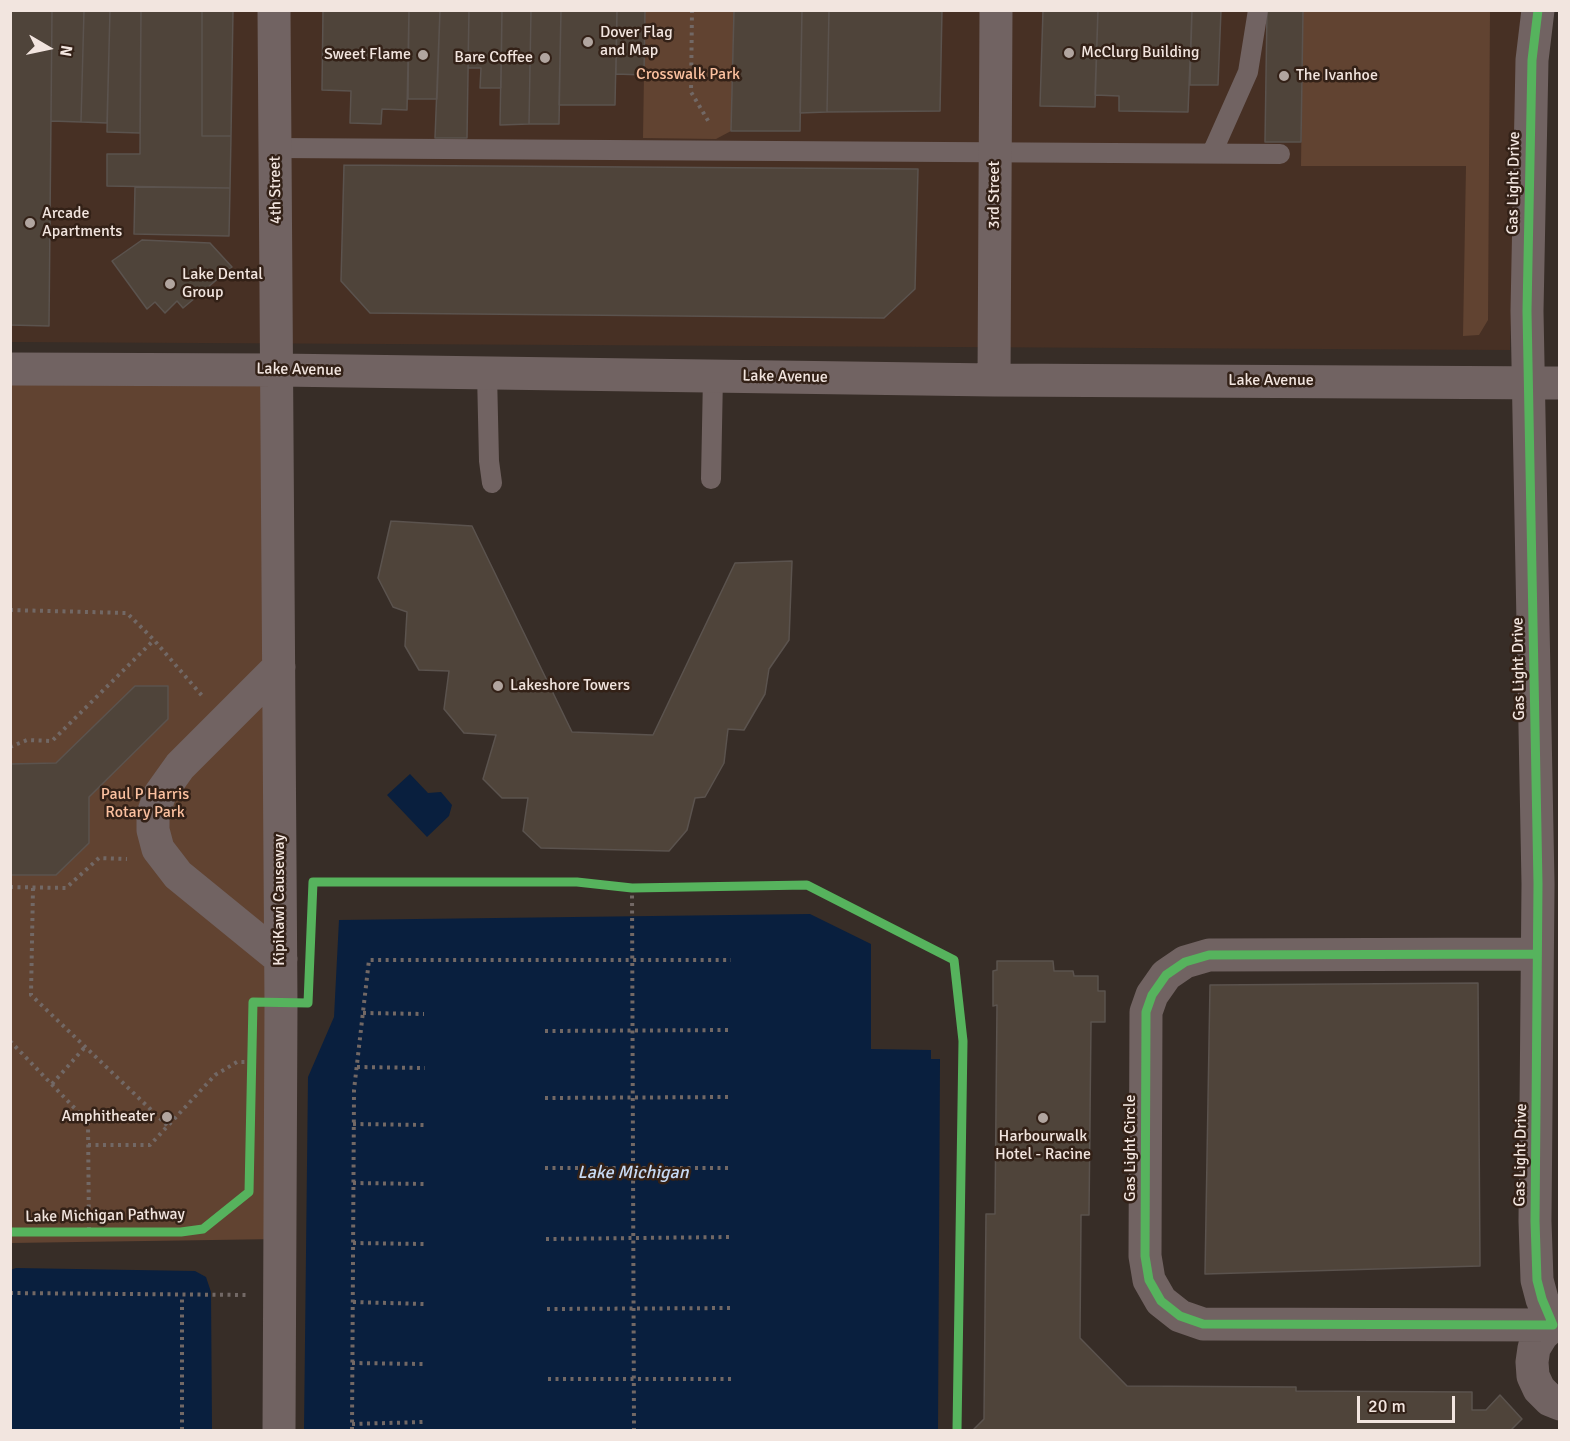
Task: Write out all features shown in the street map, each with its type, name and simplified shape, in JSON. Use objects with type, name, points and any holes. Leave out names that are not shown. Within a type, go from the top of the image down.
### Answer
[{"type":"street","name":"4th Street","points":[[274,10],[278,370]]},
{"type":"street","name":"3rd Street","points":[[994,380],[996,10]]},
{"type":"street","name":"Gas Light Drive","points":[[1538,10],[1532,60],[1530,125],[1528,382],[1549,884],[1537,954],[1535,1221],[1538,1280],[1542,1299],[1556,1324]]},
{"type":"street","name":"Lake Avenue","points":[[10,369],[487,372],[994,380],[1560,383]]},
{"type":"street","name":"KipiKawi Causeway","points":[[278,370],[281,958],[279,1431]]},
{"type":"street","points":[[279,667],[180,766],[160,794],[153,814],[153,830],[158,849],[178,875],[281,958]]},
{"type":"street","name":"Gas Light Circle","points":[[1537,954],[1209,955],[1185,962],[1166,975],[1152,995],[1146,1012],[1145,1256],[1149,1280],[1161,1301],[1180,1316],[1203,1324],[1556,1324]]},
{"type":"street","points":[[1556,1324],[1542,1335],[1534,1348],[1532,1362],[1533,1376],[1539,1389],[1550,1400],[1560,1404]]},
{"type":"lane","points":[[1212,153],[1248,72],[1258,10]]},
{"type":"lane","points":[[275,148],[1280,154]]},
{"type":"lane","points":[[487,372],[492,483]]},
{"type":"lane","points":[[711,479],[712,376]]},
{"type":"path","points":[[692,10],[691,92],[726,150]]},
{"type":"path","points":[[10,610],[127,613],[207,700]]},
{"type":"path","points":[[10,747],[27,740],[52,741],[154,640]]},
{"type":"path","points":[[10,887],[66,888],[99,858],[133,860]]},
{"type":"path","points":[[621,887],[644,888]]},
{"type":"path","points":[[33,888],[31,995],[168,1126]]},
{"type":"path","points":[[632,888],[634,1431]]},
{"type":"path","points":[[352,1431],[353,1124],[369,960],[731,960]]},
{"type":"path","points":[[363,1013],[424,1014]]},
{"type":"path","points":[[545,1030],[731,1030]]},
{"type":"path","points":[[10,1041],[88,1122],[89,1232]]},
{"type":"path","points":[[52,1083],[86,1047]]},
{"type":"path","points":[[251,1074],[252,1050]]},
{"type":"path","points":[[88,1145],[150,1145],[215,1075],[237,1062],[252,1062]]},
{"type":"path","points":[[357,1067],[425,1068]]},
{"type":"path","points":[[545,1098],[731,1097]]},
{"type":"path","points":[[353,1124],[425,1125]]},
{"type":"path","points":[[545,1168],[731,1168]]},
{"type":"path","points":[[353,1183],[425,1184]]},
{"type":"path","points":[[546,1239],[731,1237]]},
{"type":"path","points":[[353,1242],[423,1244]]},
{"type":"path","points":[[10,1293],[280,1295]]},
{"type":"path","points":[[182,1295],[182,1431]]},
{"type":"path","points":[[352,1302],[424,1304]]},
{"type":"path","points":[[546,1309],[732,1308]]},
{"type":"path","points":[[352,1363],[423,1364]]},
{"type":"path","points":[[548,1380],[733,1379]]},
{"type":"path","points":[[352,1424],[423,1422]]},
{"type":"shaded area","points":[[11,11],[1521,11],[1510,350],[11,342]]},
{"type":"green space","name":"Crosswalk Park","points":[[645,11],[734,11],[731,131],[716,139],[643,138]]},
{"type":"green space","points":[[1303,11],[1490,11],[1488,320],[1479,335],[1463,336],[1466,166],[1301,166]]},
{"type":"green space","name":"Paul P Harris Rotary Park","points":[[10,369],[278,370],[280,1239],[11,1243]]},
{"type":"water","points":[[410,774],[428,793],[441,792],[452,805],[449,816],[427,837],[387,795]]},
{"type":"water","name":"Lake Michigan","points":[[810,914],[871,944],[871,1049],[931,1050],[931,1059],[940,1059],[938,1430],[304,1430],[308,1077],[334,1017],[339,920]]},
{"type":"water","points":[[16,1268],[195,1271],[206,1277],[211,1292],[212,1430],[11,1430],[10,1270]]},
{"type":"building","name":"Arcade Apartments","points":[[10,10],[52,10],[49,326],[10,325]]},
{"type":"building","points":[[52,10],[84,10],[81,122],[51,121]]},
{"type":"building","points":[[84,10],[110,10],[107,123],[81,122]]},
{"type":"building","points":[[110,10],[141,10],[140,133],[107,132]]},
{"type":"building","points":[[141,10],[202,10],[202,136],[231,136],[230,188],[107,186],[107,154],[140,154]]},
{"type":"building","points":[[202,10],[233,10],[231,136],[202,136]]},
{"type":"building","points":[[323,10],[409,10],[407,110],[382,109],[381,124],[350,123],[351,91],[322,90]]},
{"type":"building","name":"Sweet Flame","points":[[409,10],[440,10],[437,99],[408,99]]},
{"type":"building","points":[[440,10],[469,10],[467,138],[435,138]]},
{"type":"building","points":[[469,10],[502,10],[501,88],[480,88],[481,68],[468,68]]},
{"type":"building","points":[[502,10],[531,10],[529,124],[500,125]]},
{"type":"building","name":"Bare Coffee","points":[[531,10],[561,10],[559,124],[529,124]]},
{"type":"building","name":"Dover Flag and Map","points":[[561,10],[617,10],[615,105],[559,105]]},
{"type":"building","points":[[617,10],[645,10],[644,75],[616,74]]},
{"type":"building","points":[[734,10],[802,10],[800,131],[731,131]]},
{"type":"building","points":[[802,10],[829,10],[827,112],[800,113]]},
{"type":"building","points":[[829,10],[942,10],[940,111],[827,112]]},
{"type":"building","name":"McClurg Building","points":[[1043,10],[1098,10],[1095,107],[1040,106]]},
{"type":"building","points":[[1098,10],[1192,10],[1188,112],[1119,111],[1119,96],[1095,95]]},
{"type":"building","points":[[1192,10],[1221,10],[1218,85],[1190,85]]},
{"type":"building","name":"The Ivanhoe","points":[[1267,10],[1303,10],[1301,142],[1265,142]]},
{"type":"building","points":[[344,165],[918,169],[915,289],[884,318],[370,313],[341,281]]},
{"type":"building","points":[[135,187],[230,188],[229,236],[134,234]]},
{"type":"building","name":"Lake Dental Group","points":[[142,240],[210,243],[232,267],[183,308],[177,301],[165,313],[155,302],[147,309],[112,261]]},
{"type":"building","name":"Lakeshore Towers","points":[[391,521],[472,526],[572,732],[653,735],[735,563],[792,561],[789,640],[769,669],[765,694],[744,730],[728,729],[724,763],[705,797],[695,798],[687,830],[669,851],[541,848],[523,831],[528,798],[502,798],[483,779],[496,735],[464,733],[444,709],[449,671],[419,670],[405,646],[407,612],[393,607],[378,578]]},
{"type":"building","points":[[135,686],[168,686],[168,719],[89,797],[89,843],[56,875],[10,875],[10,764],[56,763]]},
{"type":"building","name":"Harbourwalk Hotel - Racine","points":[[997,961],[1053,961],[1054,971],[1073,971],[1074,976],[1098,976],[1098,991],[1105,991],[1105,1022],[1091,1022],[1089,1215],[1081,1215],[1080,1338],[1127,1386],[1296,1387],[1296,1391],[1472,1392],[1472,1410],[1486,1410],[1500,1395],[1522,1419],[1511,1430],[973,1430],[984,1419],[986,1214],[995,1214],[997,1005],[993,1006],[993,971],[997,970]]},
{"type":"building","points":[[1478,983],[1480,1266],[1205,1274],[1210,985]]},
{"type":"cycle path","points":[[1537,954],[1209,955],[1185,962],[1166,975],[1152,995],[1146,1012],[1145,1256],[1149,1280],[1161,1301],[1180,1316],[1203,1324],[1553,1325],[1537,1280],[1535,1221],[1538,884],[1527,311],[1532,60],[1538,10]]},
{"type":"cycle path","name":"Lake Michigan Pathway","points":[[10,1232],[181,1232],[203,1229],[249,1192],[253,1002],[308,1003],[313,882],[577,882],[632,888],[807,885],[954,960],[963,1041],[957,1430]]},
{"type":"place","name":"Dover Flag and Map","points":[[588,42]]},
{"type":"place","name":"McClurg Building","points":[[1069,53]]},
{"type":"place","name":"Sweet Flame","points":[[423,55]]},
{"type":"place","name":"Bare Coffee","points":[[545,58]]},
{"type":"place","name":"The Ivanhoe","points":[[1284,76]]},
{"type":"place","name":"Arcade Apartments","points":[[30,223]]},
{"type":"place","name":"Lake Dental Group","points":[[170,284]]},
{"type":"place","name":"Lakeshore Towers","points":[[498,686]]},
{"type":"place","name":"Amphitheater","points":[[167,1117]]},
{"type":"place","name":"Harbourwalk Hotel - Racine","points":[[1043,1118]]}]
